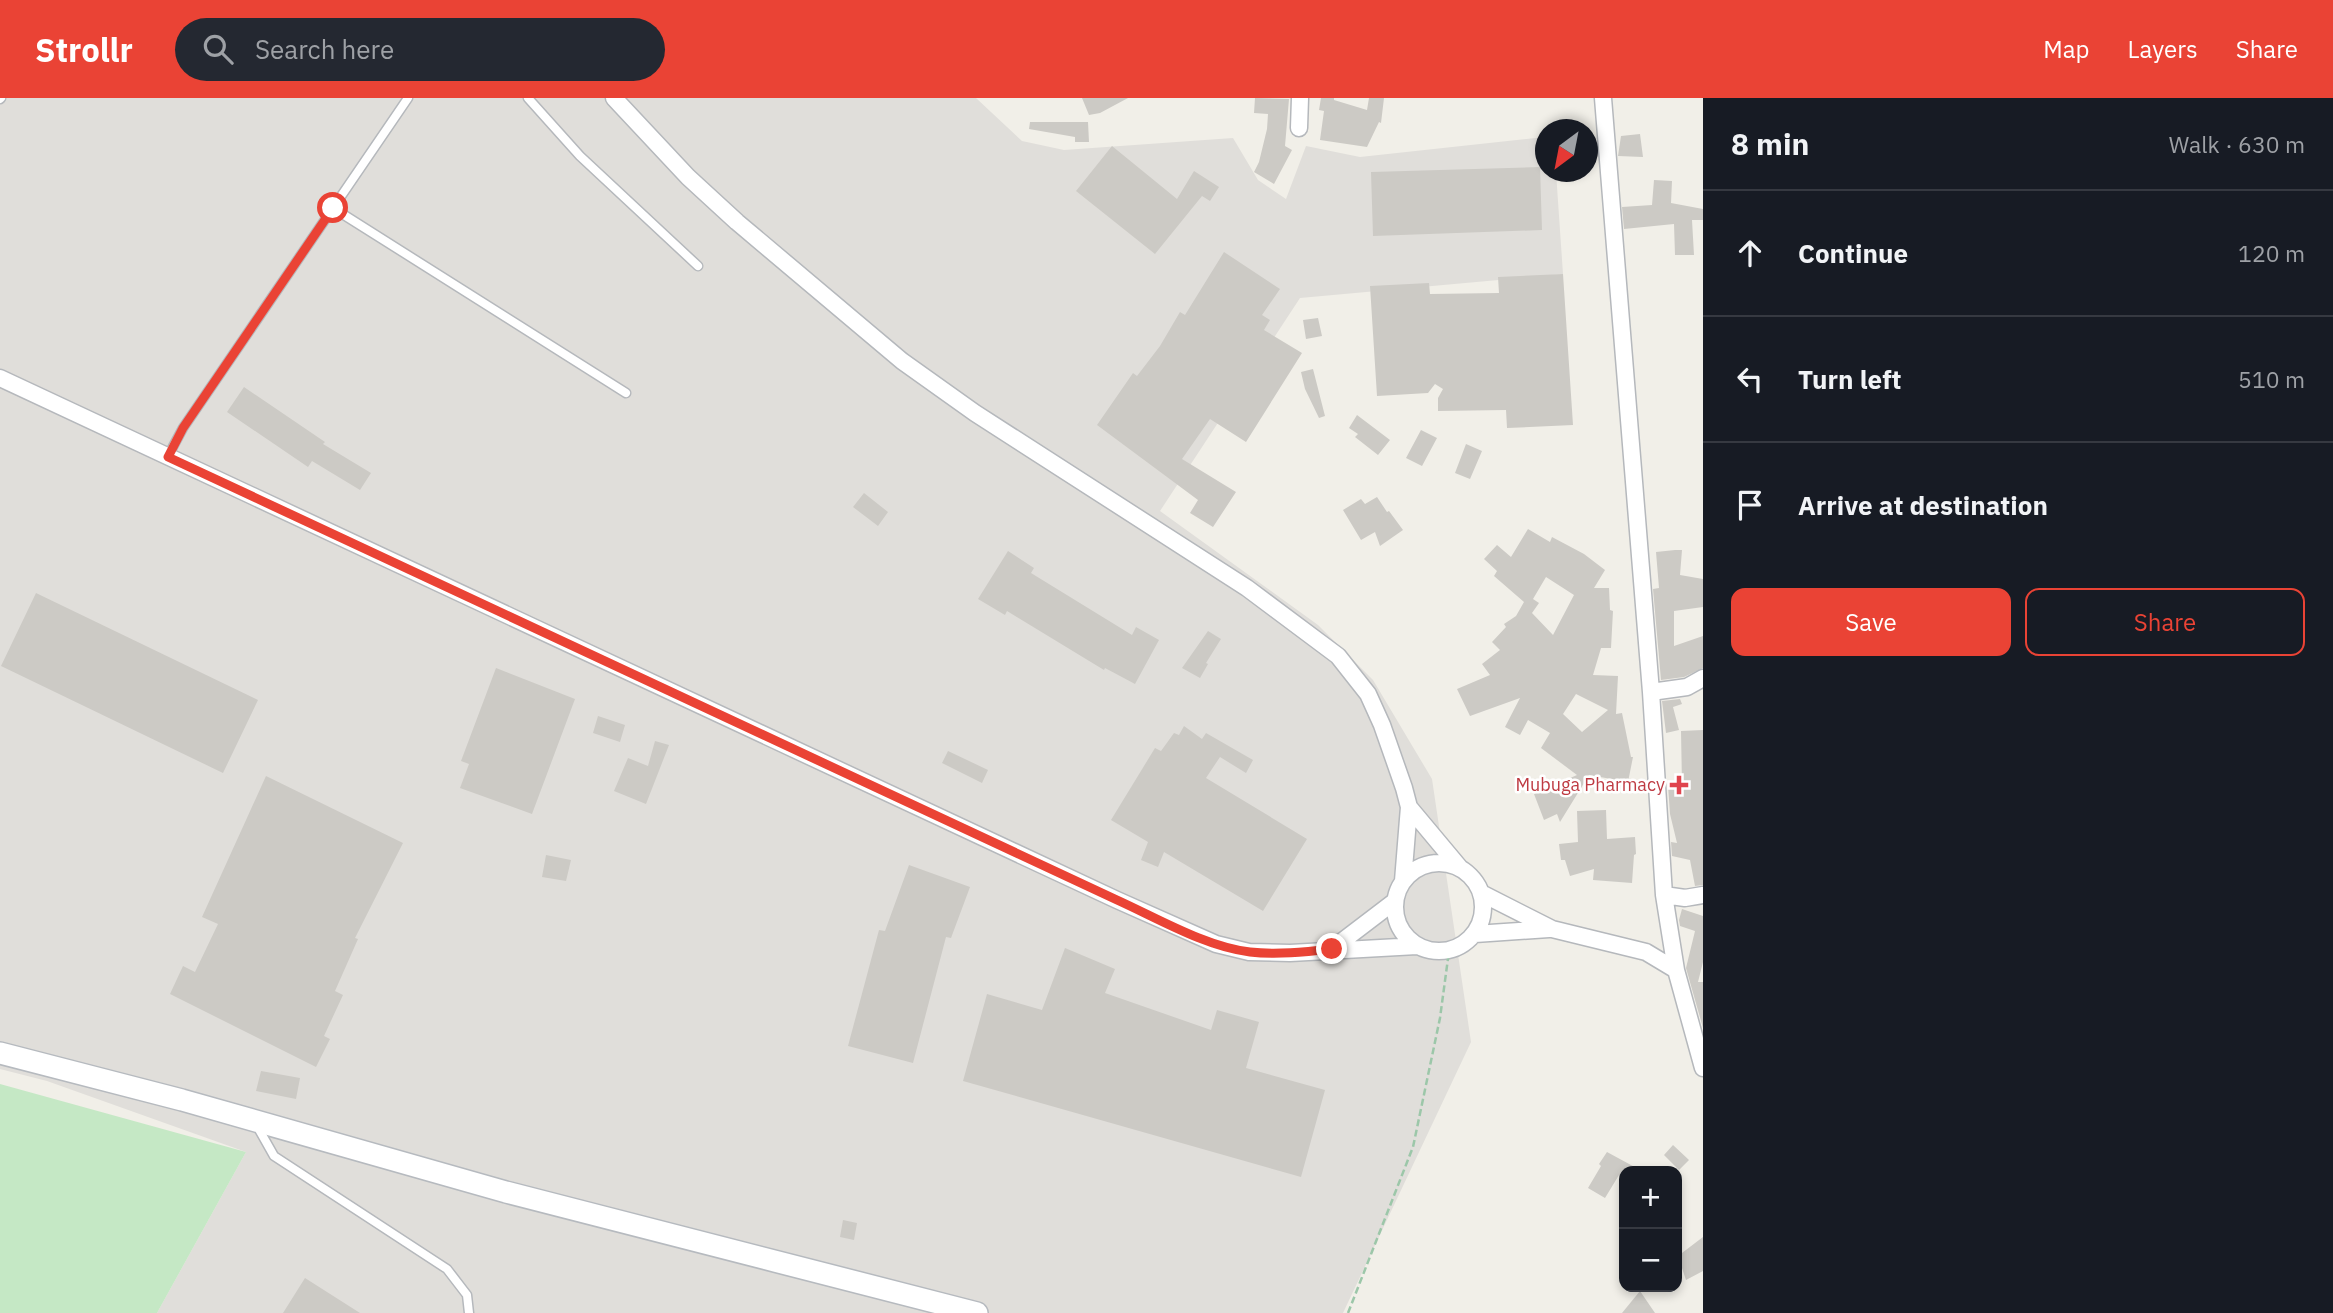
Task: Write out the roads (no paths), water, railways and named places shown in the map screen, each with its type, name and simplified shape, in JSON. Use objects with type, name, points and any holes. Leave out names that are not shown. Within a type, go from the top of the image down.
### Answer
[{"type":"main road","points":[[0,1053],[254,1120],[480,1185],[977,1313]]},
{"type":"street","points":[[614,98],[688,177],[737,222],[902,361],[975,413],[1247,588],[1338,656],[1368,694],[1382,725],[1409,807],[1481,892],[1552,929],[1646,952],[1676,970]]},
{"type":"street","points":[[1299,128],[1300,98]]},
{"type":"street","points":[[1603,98],[1651,692],[1664,895],[1676,970],[1703,1068]]},
{"type":"street","points":[[0,378],[1216,944],[1249,952],[1290,953],[1417,946]]},
{"type":"street","points":[[1651,692],[1687,687],[1703,678]]},
{"type":"street","points":[[1409,807],[1403,881],[1395,901],[1397,922],[1408,940],[1427,950],[1449,951],[1468,942],[1475,934],[1483,914],[1481,892]]},
{"type":"street","points":[[1403,881],[1419,867],[1429,864],[1451,864],[1460,868]]},
{"type":"street","points":[[1664,895],[1685,898],[1703,895]]},
{"type":"street","points":[[1332,949],[1395,901]]},
{"type":"street","points":[[1475,934],[1552,929]]},
{"type":"lane","points":[[168,457],[183,428],[408,98]]},
{"type":"lane","points":[[528,98],[580,156],[698,266]]},
{"type":"lane","points":[[333,208],[625,394]]},
{"type":"lane","points":[[254,1120],[274,1156],[447,1269],[467,1295],[469,1313]]},
{"type":"place","name":"Mubuga Pharmacy","points":[[1679,785]]}]
